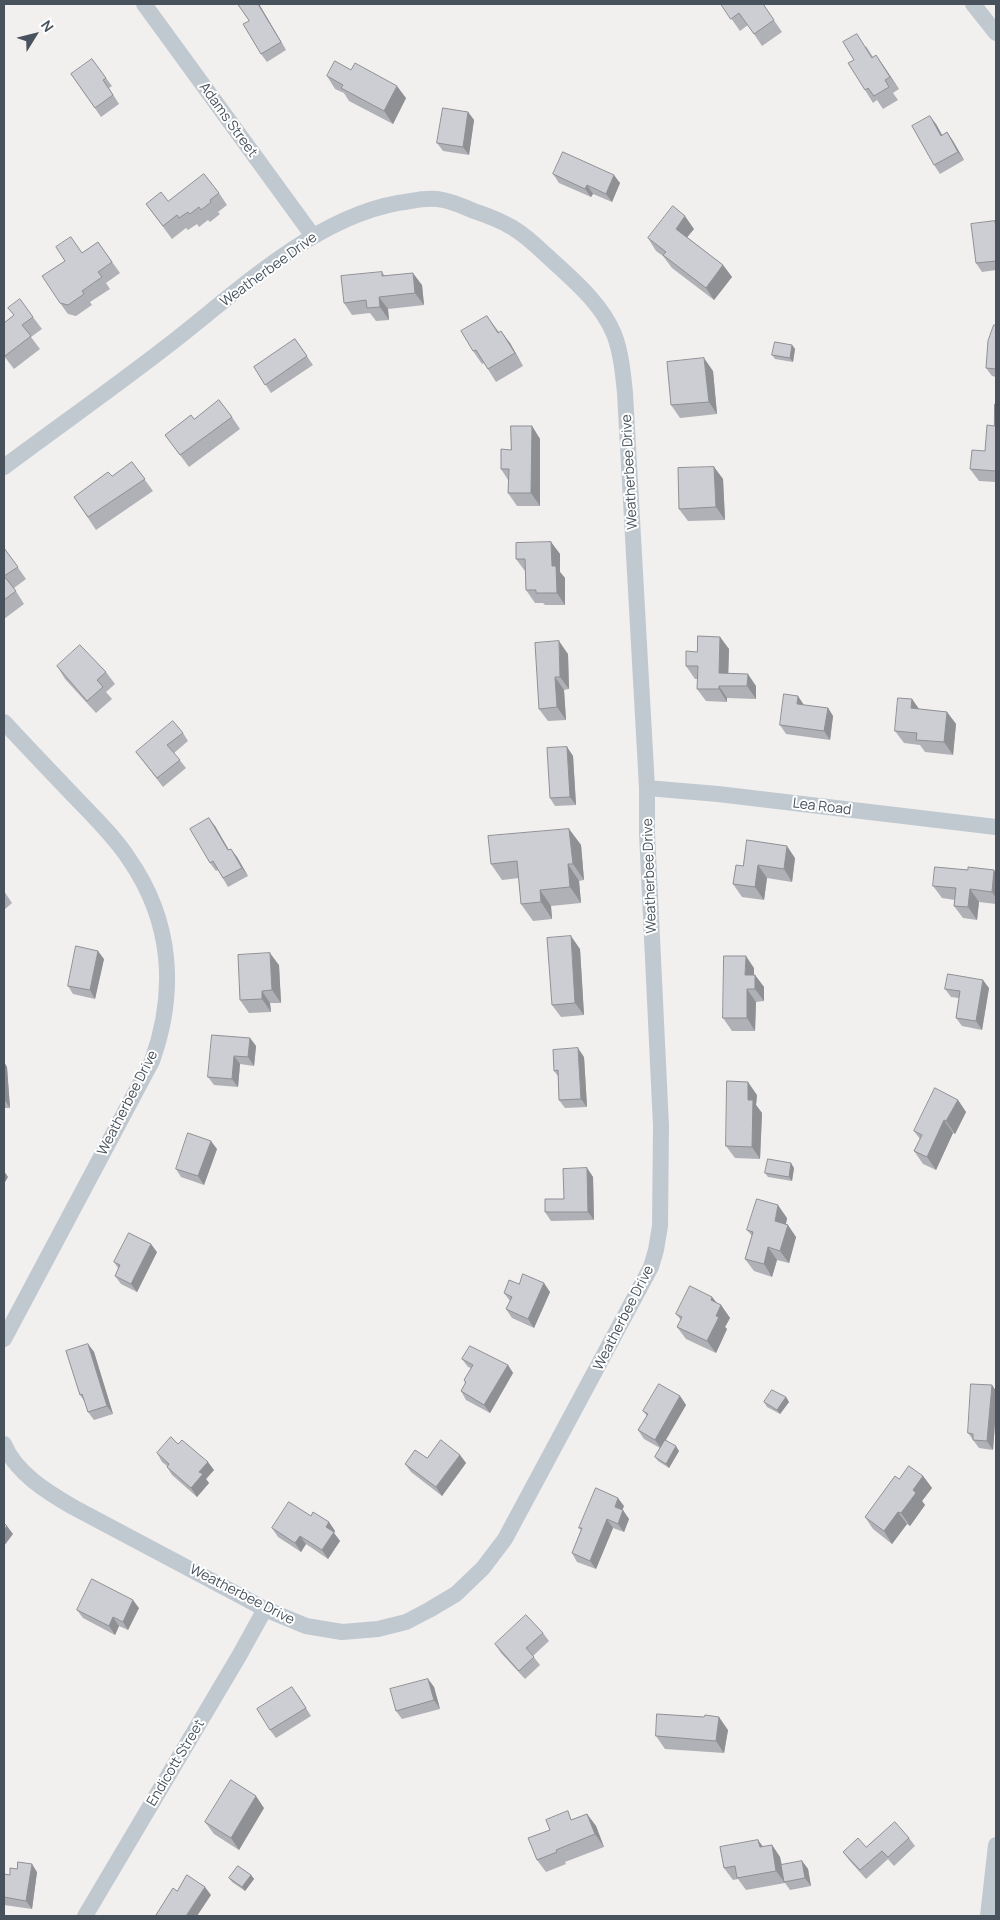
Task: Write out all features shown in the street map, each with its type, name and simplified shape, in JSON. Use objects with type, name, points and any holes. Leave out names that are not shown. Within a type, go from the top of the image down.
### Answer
[{"type":"street","name":"Adams Street","points":[[144,4],[312,236]]},
{"type":"street","points":[[973,4],[996,33]]},
{"type":"street","name":"Weatherbee Drive","points":[[4,467],[312,236],[379,207],[395,202],[421,199],[442,200],[499,219],[523,233],[580,287],[603,314],[614,333],[625,393],[647,788],[647,833],[661,1126],[660,1226],[651,1267],[505,1540],[483,1568],[456,1594],[406,1622],[378,1629],[342,1632],[306,1626],[265,1609],[48,1492],[18,1466],[4,1444]]},
{"type":"street","name":"Weatherbee Drive","points":[[4,722],[95,818],[134,866],[148,893],[158,919],[167,958],[168,983],[164,1024],[152,1061],[4,1339]]},
{"type":"street","name":"Lea Road","points":[[647,788],[718,794],[996,827]]},
{"type":"street","name":"Endicott Street","points":[[85,1916],[234,1665],[265,1609]]},
{"type":"street","points":[[988,1916],[996,1845]]},
{"type":"building","points":[[238,4],[258,4],[281,42],[261,54],[243,24],[249,21]]},
{"type":"building","points":[[721,4],[763,4],[774,20],[754,34],[739,13],[731,19]]},
{"type":"building","points":[[857,34],[872,58],[876,55],[890,77],[885,80],[889,87],[874,96],[868,88],[865,90],[848,63],[854,60],[843,42]]},
{"type":"building","points":[[92,59],[106,78],[103,80],[113,95],[95,108],[71,74]]},
{"type":"building","points":[[335,61],[351,70],[355,63],[397,86],[384,111],[341,88],[343,85],[327,76]]},
{"type":"building","points":[[443,108],[468,112],[463,147],[437,143]]},
{"type":"building","points":[[930,116],[941,136],[947,132],[958,152],[934,165],[912,126]]},
{"type":"building","points":[[563,152],[614,175],[606,194],[587,185],[585,189],[553,174]]},
{"type":"building","points":[[204,174],[219,193],[201,210],[199,207],[190,214],[188,212],[179,218],[177,215],[163,226],[146,204],[161,192],[168,201]]},
{"type":"building","points":[[673,206],[685,216],[676,229],[723,265],[706,288],[663,255],[666,252],[648,238]]},
{"type":"building","points":[[995,221],[996,261],[976,263],[971,224]]},
{"type":"building","points":[[71,237],[82,253],[98,242],[112,262],[98,272],[102,277],[82,291],[84,294],[68,305],[60,303],[42,276],[65,261],[56,247]]},
{"type":"building","points":[[382,272],[382,276],[413,273],[415,293],[379,297],[380,307],[367,308],[366,300],[344,303],[341,276]]},
{"type":"building","points":[[20,299],[33,317],[22,325],[31,336],[5,356],[4,323],[14,315],[8,308]]},
{"type":"building","points":[[487,316],[498,333],[501,331],[515,353],[488,369],[476,350],[473,351],[461,331]]},
{"type":"building","points":[[994,325],[996,325],[996,369],[986,368],[988,341]]},
{"type":"building","points":[[295,339],[307,356],[265,385],[254,367]]},
{"type":"building","points":[[775,342],[792,345],[790,358],[772,355]]},
{"type":"building","points":[[704,358],[709,402],[671,405],[667,362]]},
{"type":"building","points":[[219,400],[232,417],[180,455],[165,435],[191,415],[194,419]]},
{"type":"building","points":[[995,404],[996,471],[970,469],[972,450],[985,451],[987,425],[994,426]]},
{"type":"building","points":[[511,426],[532,426],[531,493],[508,493],[509,469],[501,469],[501,449],[511,450]]},
{"type":"building","points":[[132,462],[145,479],[88,517],[74,497],[108,472],[112,476]]},
{"type":"building","points":[[714,467],[716,507],[679,509],[678,468]]},
{"type":"building","points":[[551,542],[552,566],[556,566],[557,593],[536,593],[536,590],[526,590],[525,559],[516,559],[516,543]]},
{"type":"building","points":[[4,548],[18,567],[4,576]]},
{"type":"building","points":[[4,576],[16,591],[4,600]]},
{"type":"building","points":[[698,636],[720,637],[719,673],[748,674],[747,686],[719,686],[719,689],[697,689],[698,666],[686,666],[686,651],[697,652]]},
{"type":"building","points":[[559,641],[560,677],[555,677],[557,707],[539,709],[535,643]]},
{"type":"building","points":[[80,645],[106,672],[97,680],[103,687],[87,701],[57,666]]},
{"type":"building","points":[[784,694],[798,696],[797,704],[828,708],[824,731],[780,725]]},
{"type":"building","points":[[898,698],[912,699],[911,708],[947,712],[944,742],[916,740],[917,733],[895,731]]},
{"type":"building","points":[[173,721],[183,733],[167,745],[180,760],[157,778],[136,752]]},
{"type":"building","points":[[567,747],[570,797],[550,798],[547,748]]},
{"type":"building","points":[[209,818],[228,850],[231,849],[242,868],[223,878],[213,861],[210,863],[190,829]]},
{"type":"building","points":[[569,829],[573,864],[568,864],[570,887],[540,890],[541,902],[521,904],[517,861],[491,864],[488,836]]},
{"type":"building","points":[[747,840],[787,846],[784,869],[758,865],[755,887],[733,884],[736,865],[743,866]]},
{"type":"building","points":[[935,867],[968,870],[968,867],[994,870],[992,892],[970,889],[968,907],[954,906],[956,888],[933,886]]},
{"type":"building","points":[[571,936],[575,1003],[552,1005],[547,938]]},
{"type":"building","points":[[76,946],[98,951],[90,990],[68,986]]},
{"type":"building","points":[[270,953],[272,990],[262,991],[262,999],[240,1000],[238,955]]},
{"type":"building","points":[[724,956],[746,956],[745,975],[755,975],[755,989],[747,989],[747,1018],[723,1018]]},
{"type":"building","points":[[948,974],[983,980],[976,1021],[956,1018],[960,991],[945,989]]},
{"type":"building","points":[[212,1035],[250,1038],[248,1057],[234,1056],[232,1079],[208,1077]]},
{"type":"building","points":[[578,1048],[581,1099],[559,1100],[558,1070],[554,1071],[553,1050]]},
{"type":"building","points":[[727,1081],[748,1082],[748,1100],[753,1100],[752,1147],[726,1146]]},
{"type":"building","points":[[935,1088],[958,1100],[946,1121],[944,1120],[927,1157],[914,1151],[922,1135],[914,1131]]},
{"type":"building","points":[[188,1133],[211,1141],[198,1176],[176,1169]]},
{"type":"building","points":[[768,1159],[791,1163],[789,1177],[765,1173]]},
{"type":"building","points":[[587,1168],[588,1212],[545,1212],[545,1199],[564,1199],[563,1169]]},
{"type":"building","points":[[757,1199],[778,1205],[775,1221],[788,1225],[780,1251],[768,1247],[764,1264],[745,1259],[753,1232],[747,1230]]},
{"type":"building","points":[[129,1233],[151,1244],[131,1284],[115,1276],[120,1265],[114,1262]]},
{"type":"building","points":[[523,1274],[544,1283],[528,1319],[506,1309],[512,1297],[504,1293],[509,1280],[519,1284]]},
{"type":"building","points":[[690,1286],[712,1297],[711,1300],[721,1305],[716,1316],[719,1317],[707,1341],[677,1327],[682,1317],[676,1314]]},
{"type":"building","points":[[88,1344],[107,1406],[88,1412],[82,1394],[80,1395],[66,1351]]},
{"type":"building","points":[[470,1346],[508,1365],[484,1405],[461,1391],[466,1382],[464,1380],[473,1365],[462,1359]]},
{"type":"building","points":[[659,1384],[680,1396],[655,1440],[638,1430],[648,1414],[643,1411]]},
{"type":"building","points":[[971,1384],[992,1385],[987,1441],[973,1440],[973,1434],[968,1433]]},
{"type":"building","points":[[772,1390],[786,1397],[777,1410],[764,1402]]},
{"type":"building","points":[[171,1437],[178,1444],[182,1440],[208,1462],[199,1472],[203,1474],[191,1488],[167,1467],[169,1464],[157,1453]]},
{"type":"building","points":[[441,1440],[460,1455],[436,1487],[405,1464],[415,1450],[427,1458]]},
{"type":"building","points":[[665,1440],[676,1446],[666,1464],[655,1457]]},
{"type":"building","points":[[909,1466],[923,1476],[913,1490],[916,1493],[901,1513],[898,1512],[884,1531],[865,1517],[895,1476],[899,1479]]},
{"type":"building","points":[[596,1488],[618,1498],[615,1507],[623,1510],[618,1524],[607,1519],[590,1561],[572,1553],[582,1528],[579,1528]]},
{"type":"building","points":[[289,1502],[311,1516],[313,1512],[329,1522],[326,1527],[334,1532],[322,1550],[300,1536],[295,1543],[272,1528]]},
{"type":"building","points":[[92,1579],[133,1600],[123,1622],[113,1617],[109,1626],[77,1610]]},
{"type":"building","points":[[526,1615],[543,1633],[526,1648],[534,1657],[519,1671],[495,1644]]},
{"type":"building","points":[[428,1679],[434,1700],[396,1711],[390,1689]]},
{"type":"building","points":[[292,1687],[306,1708],[270,1730],[257,1709]]},
{"type":"building","points":[[657,1714],[719,1717],[716,1741],[656,1736]]},
{"type":"building","points":[[231,1780],[256,1796],[231,1838],[205,1822]]},
{"type":"building","points":[[568,1811],[571,1820],[587,1814],[595,1834],[537,1860],[528,1838],[550,1830],[546,1820]]},
{"type":"building","points":[[895,1822],[909,1838],[888,1857],[882,1851],[860,1870],[843,1852],[858,1838],[866,1847]]},
{"type":"building","points":[[758,1840],[760,1847],[772,1845],[776,1871],[737,1878],[735,1866],[724,1868],[720,1847]]},
{"type":"building","points":[[802,1861],[805,1878],[784,1882],[781,1865]]},
{"type":"building","points":[[18,1862],[32,1864],[26,1901],[4,1897],[4,1874],[10,1875],[10,1868],[17,1869]]},
{"type":"building","points":[[238,1866],[251,1875],[242,1887],[229,1878]]},
{"type":"building","points":[[187,1875],[205,1887],[186,1916],[156,1915],[173,1888],[177,1891]]}]
